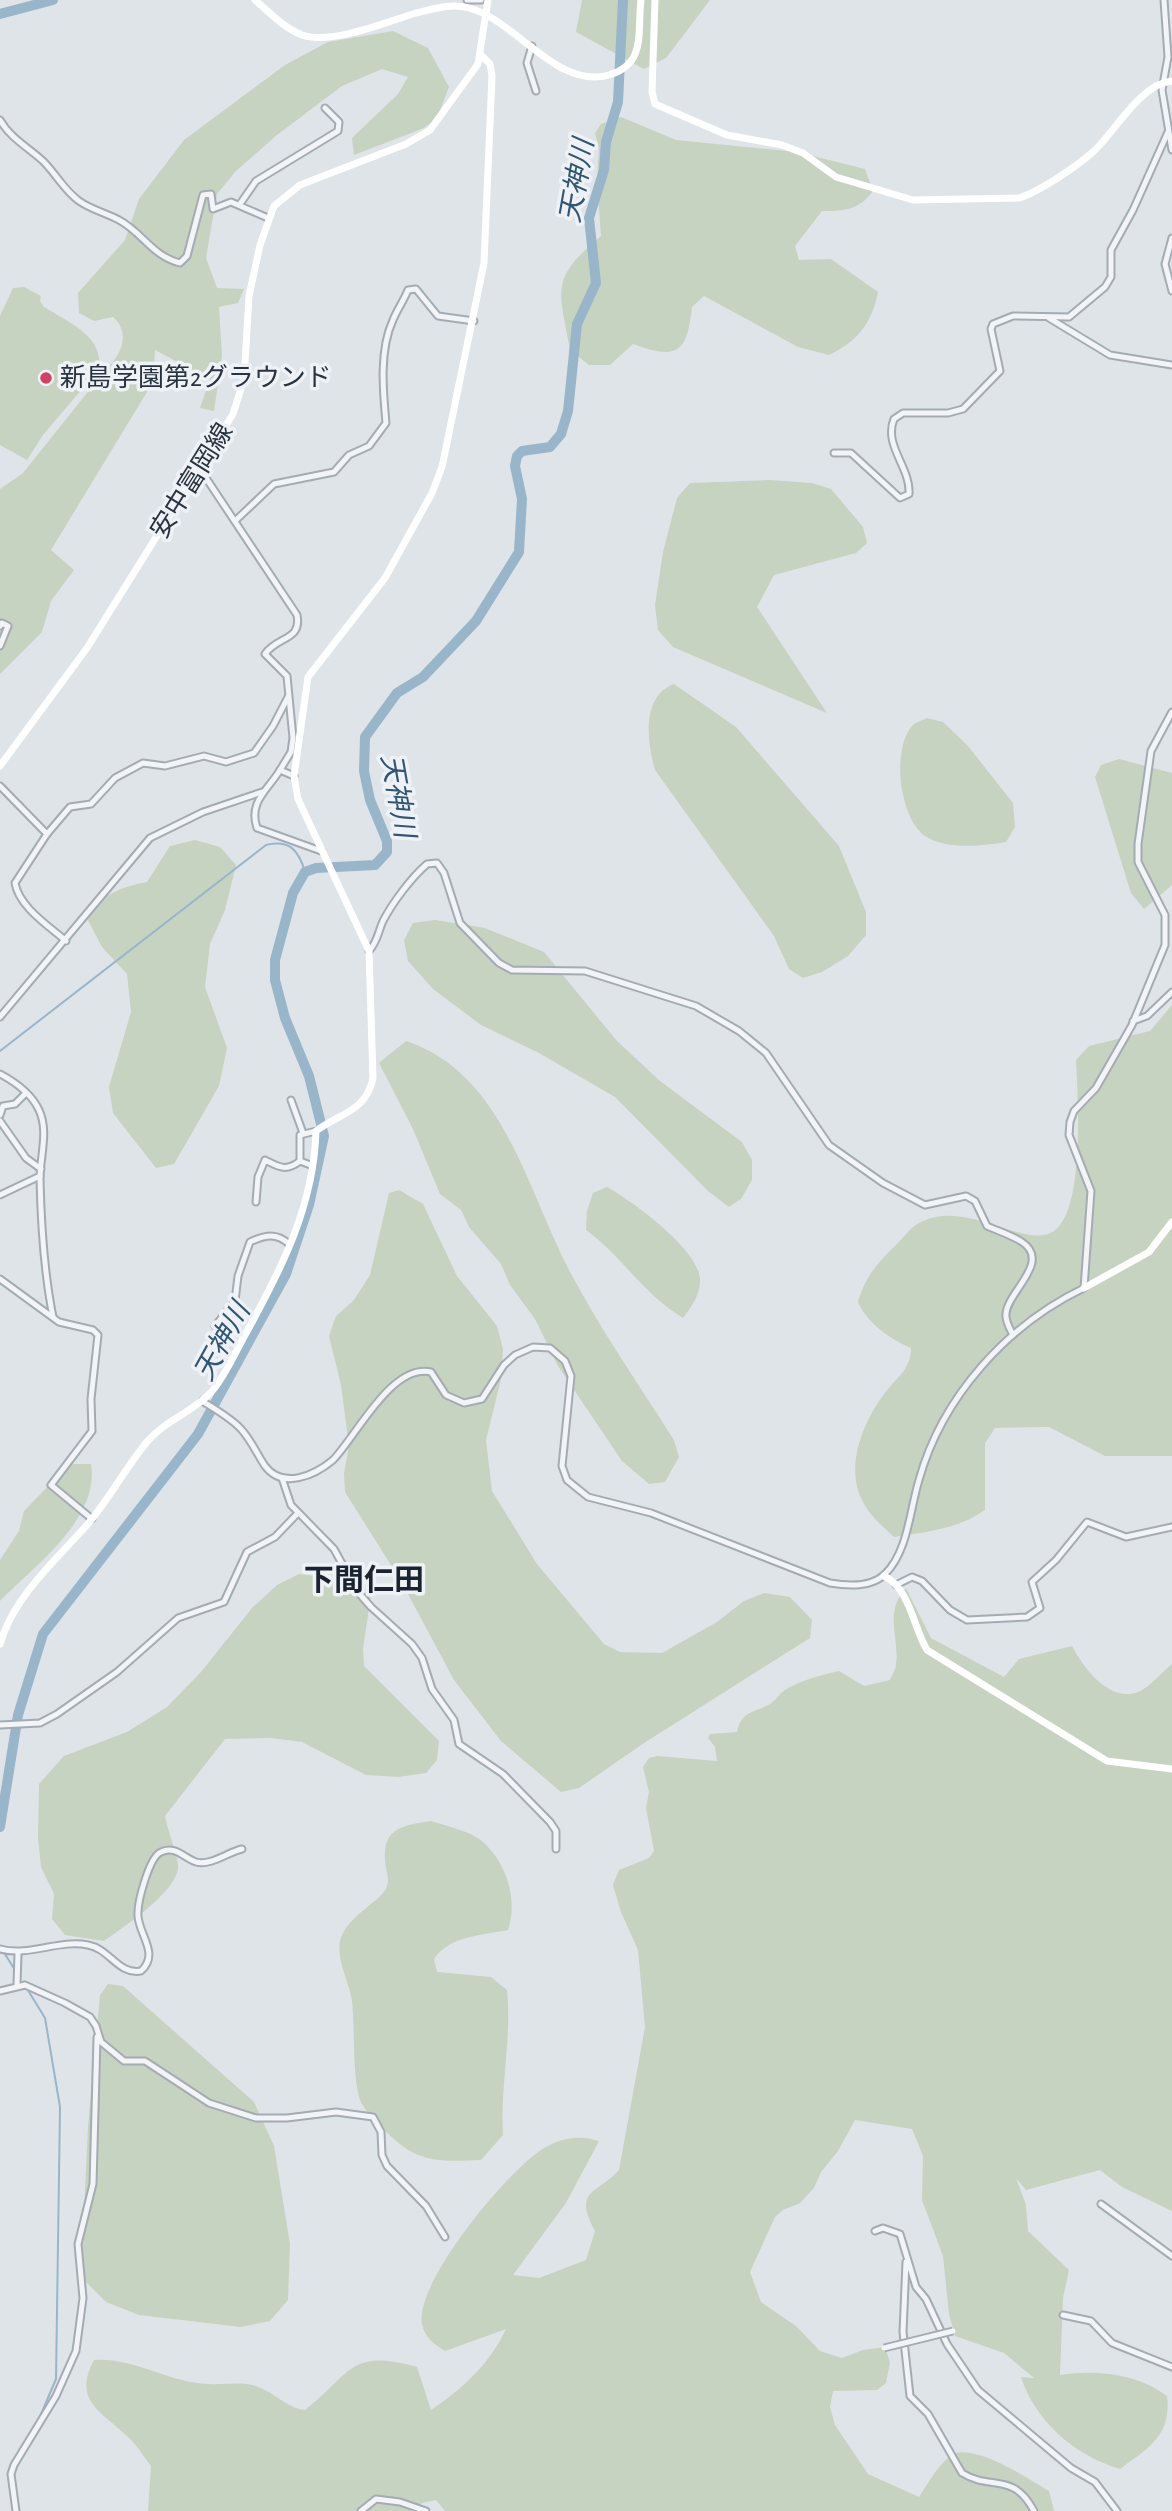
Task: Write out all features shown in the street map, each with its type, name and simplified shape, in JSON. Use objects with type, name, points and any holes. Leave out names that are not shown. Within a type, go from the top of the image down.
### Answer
[{"type":"street","points":[[255,0],[293,31],[314,38],[326,38],[440,7],[469,8],[532,46],[567,72],[600,77],[634,62],[639,49],[641,0]]},
{"type":"street","points":[[467,0],[481,0]]},
{"type":"street","name":"安中富岡線","points":[[0,765],[87,648],[233,414],[243,390],[249,296],[268,218],[282,198],[300,185],[406,144],[430,130],[471,79],[482,56],[488,0]]},
{"type":"street","points":[[655,0],[652,92],[655,104],[727,135],[782,145],[803,153],[836,177],[913,200],[1019,198],[1036,192],[1091,154],[1128,111],[1156,86],[1169,81]]},
{"type":"street","points":[[1164,0],[1169,81],[1162,90],[1172,150]]},
{"type":"street","points":[[532,46],[527,63],[536,91]]},
{"type":"street","points":[[303,1133],[320,1128],[360,1105],[371,1089],[369,951],[298,799],[294,776],[308,677],[380,586],[438,480],[474,321],[484,263],[492,76],[490,64],[482,56]]},
{"type":"street","points":[[240,204],[256,181],[338,131],[339,122],[325,108]]},
{"type":"street","points":[[0,120],[19,144],[45,163],[64,188],[79,201],[119,220],[151,250],[173,262],[180,264],[187,256],[203,195],[211,194],[213,209],[232,202],[268,218]]},
{"type":"street","points":[[834,453],[851,453],[900,498],[905,498],[910,489],[892,436],[894,419],[903,413],[948,413],[963,409],[1000,371],[990,329],[993,324],[1013,316],[1069,317],[1105,287],[1111,277],[1111,250],[1133,210],[1168,132]]},
{"type":"street","points":[[1172,238],[1165,264],[1172,291]]},
{"type":"street","points":[[235,521],[274,484],[334,472],[349,455],[369,446],[386,423],[383,383],[388,338],[392,321],[408,290],[416,289],[438,316],[474,321]]},
{"type":"street","points":[[1049,318],[1054,324],[1110,355],[1172,365]]},
{"type":"street","points":[[200,469],[297,615],[298,628],[294,635],[269,648],[265,654],[287,676],[293,738],[291,751],[280,771],[262,792],[253,817],[257,828],[321,851]]},
{"type":"street","points":[[0,626],[2,623],[8,626],[0,646]]},
{"type":"street","points":[[66,941],[29,909],[16,891],[15,883],[47,834],[69,807],[91,804],[115,778],[143,763],[165,766],[204,756],[226,762],[254,753],[273,726],[289,695]]},
{"type":"street","points":[[1084,1288],[1091,1191],[1069,1135],[1070,1122],[1074,1111],[1096,1088],[1133,1021],[1166,946],[1166,915],[1138,862],[1151,751],[1172,712]]},
{"type":"street","points":[[280,771],[294,776]]},
{"type":"street","points":[[0,786],[47,834]]},
{"type":"street","points":[[0,1017],[150,838],[204,812],[262,792]]},
{"type":"street","points":[[369,951],[377,942],[383,922],[417,873],[427,864],[437,863],[444,873],[460,923],[512,970],[569,968],[585,971],[650,994],[688,1002],[716,1016],[766,1053],[829,1145],[883,1183],[925,1205],[966,1196],[975,1201],[987,1226],[1024,1243],[1032,1254],[1032,1267],[1007,1306],[1005,1317],[1013,1335]]},
{"type":"street","points":[[1133,1021],[1147,1016],[1172,992]]},
{"type":"street","points":[[0,1074],[16,1083],[26,1093],[38,1108],[44,1123],[41,1173],[46,1286],[53,1317]]},
{"type":"street","points":[[0,1115],[3,1106],[15,1104],[26,1093]]},
{"type":"street","points":[[292,1100],[303,1133],[300,1139],[300,1161]]},
{"type":"street","points":[[0,1121],[26,1158],[41,1173]]},
{"type":"street","points":[[0,1644],[19,1602],[92,1519],[147,1441],[170,1420],[205,1403],[226,1370],[276,1280],[307,1203],[320,1128]]},
{"type":"street","points":[[300,1161],[313,1166]]},
{"type":"street","points":[[257,1202],[263,1162],[283,1169],[291,1168],[300,1161]]},
{"type":"street","points":[[0,1195],[41,1173]]},
{"type":"street","points":[[205,1403],[241,1429],[269,1470],[282,1478],[307,1476],[333,1460],[390,1389],[411,1372],[419,1369],[431,1372],[446,1395],[472,1403],[482,1399],[504,1365],[515,1355],[533,1347],[545,1347],[559,1354],[571,1376],[562,1466],[567,1480],[578,1492],[667,1518],[830,1583],[861,1585],[884,1576],[900,1551],[919,1477],[939,1428],[976,1372],[1013,1335],[1050,1304],[1149,1252],[1172,1222]]},
{"type":"street","points":[[215,1326],[235,1301],[238,1276],[250,1242],[267,1234],[284,1238],[290,1245]]},
{"type":"street","points":[[0,1279],[53,1317],[98,1335],[90,1436],[51,1485],[92,1519]]},
{"type":"street","points":[[282,1478],[283,1488],[298,1513],[334,1549],[357,1591],[417,1651],[432,1689],[454,1720],[459,1744],[503,1774],[550,1822],[556,1831],[556,1849]]},
{"type":"street","points":[[1,1726],[29,1725],[57,1714],[117,1672],[178,1618],[224,1602],[247,1552],[275,1537],[298,1513]]},
{"type":"street","points":[[896,1584],[912,1577],[922,1581],[950,1610],[967,1620],[1027,1617],[1040,1608],[1032,1582],[1056,1560],[1087,1522],[1126,1537],[1172,1527]]},
{"type":"street","points":[[884,1576],[896,1584],[927,1650],[1107,1761],[1172,1769]]},
{"type":"street","points":[[0,1949],[18,1953],[62,1944],[85,1944],[103,1950],[126,1970],[141,1971],[149,1961],[149,1950],[138,1920],[138,1904],[155,1857],[164,1850],[178,1851],[195,1862],[204,1862],[242,1849]]},
{"type":"street","points":[[17,1985],[18,1953]]},
{"type":"street","points":[[0,1991],[17,1985],[32,1987],[89,2017],[96,2026],[97,2034],[93,2184],[78,2244],[82,2321],[68,2374],[13,2465],[16,2511]]},
{"type":"street","points":[[97,2034],[101,2042],[124,2061],[145,2060],[190,2092],[221,2109],[256,2118],[287,2119],[336,2112],[373,2117],[381,2133],[382,2155],[387,2166],[426,2206],[444,2237]]},
{"type":"street","points":[[1101,2204],[1172,2256]]},
{"type":"street","points":[[875,2231],[893,2229],[900,2234],[916,2287],[926,2299],[947,2344],[978,2390],[1071,2468],[1095,2482],[1117,2511]]},
{"type":"street","points":[[906,2252],[903,2332],[910,2396],[928,2414],[962,2473],[1013,2486],[1021,2491],[1034,2511]]},
{"type":"street","points":[[1063,2315],[1091,2321],[1112,2343],[1172,2367]]},
{"type":"street","points":[[884,2348],[953,2331]]},
{"type":"street","points":[[361,2511],[376,2500],[400,2502],[426,2511]]},
{"type":"green space","points":[[582,0],[710,0],[666,58],[644,69],[576,32]]},
{"type":"green space","points":[[393,31],[428,48],[449,87],[437,118],[424,128],[354,155],[352,138],[398,94],[408,77],[382,69],[342,86],[277,135],[236,171],[217,194],[206,258],[217,288],[244,289],[238,303],[219,307],[222,356],[214,411],[200,408],[210,379],[155,350],[153,382],[51,550],[74,570],[51,601],[42,632],[0,674],[0,489],[23,473],[114,360],[122,346],[122,331],[113,317],[94,321],[79,313],[78,293],[125,240],[139,199],[184,140],[285,65],[328,42]]},
{"type":"green space","points":[[621,117],[676,140],[797,152],[865,169],[873,191],[868,197],[851,208],[822,211],[795,246],[799,260],[831,259],[878,292],[872,313],[855,338],[829,355],[798,347],[704,296],[692,307],[683,344],[670,352],[660,352],[633,344],[610,365],[589,365],[570,350],[561,298],[562,286],[565,275],[573,264],[601,236],[597,180],[599,148],[595,133],[601,124]]},
{"type":"green space","name":"新島学園第2グラウンド","points":[[24,287],[41,296],[40,301],[44,307],[82,331],[96,348],[99,357],[99,369],[43,435],[27,460],[0,445],[0,316],[13,288]]},
{"type":"green space","points":[[770,480],[812,483],[831,489],[863,527],[867,543],[856,553],[774,575],[757,607],[827,713],[673,647],[658,630],[655,605],[663,552],[677,498],[690,483]]},
{"type":"green space","points":[[674,684],[736,727],[839,846],[866,912],[866,935],[848,956],[822,972],[803,978],[789,969],[774,936],[655,770],[649,734],[651,709],[663,690]]},
{"type":"green space","points":[[927,718],[943,722],[968,746],[1013,803],[1015,827],[1006,842],[976,846],[954,845],[925,836],[916,827],[904,799],[900,765],[906,736],[913,725]]},
{"type":"green space","points":[[1119,759],[1172,773],[1172,885],[1144,909],[1131,893],[1095,777],[1101,765]]},
{"type":"green space","points":[[195,840],[220,847],[236,865],[225,910],[210,944],[205,987],[227,1048],[219,1086],[174,1164],[156,1168],[113,1113],[109,1087],[131,1012],[127,974],[102,947],[88,920],[99,904],[112,893],[147,882],[170,846]]},
{"type":"green space","points":[[435,920],[485,928],[544,952],[617,1041],[660,1081],[742,1142],[752,1160],[752,1180],[741,1199],[729,1207],[708,1191],[615,1097],[539,1053],[481,1025],[433,989],[408,961],[404,940],[413,923]]},
{"type":"green space","points":[[1172,1005],[1172,1456],[1105,1456],[1049,1427],[995,1428],[985,1443],[985,1510],[953,1526],[894,1537],[872,1515],[862,1500],[855,1472],[856,1457],[872,1413],[907,1366],[911,1348],[887,1335],[862,1310],[858,1302],[868,1277],[910,1230],[919,1223],[937,1217],[975,1219],[1028,1235],[1042,1235],[1054,1231],[1064,1219],[1075,1177],[1078,1125],[1076,1060],[1089,1046],[1150,1031]]},
{"type":"green space","points":[[406,1041],[439,1057],[467,1079],[490,1107],[509,1138],[582,1294],[674,1440],[679,1457],[665,1482],[649,1484],[622,1461],[558,1366],[535,1319],[510,1285],[501,1264],[469,1227],[461,1210],[440,1194],[413,1129],[379,1063]]},
{"type":"green space","points":[[607,1187],[663,1228],[689,1255],[697,1268],[699,1291],[683,1318],[656,1298],[586,1230],[587,1211],[593,1193]]},
{"type":"green space","points":[[399,1190],[423,1204],[457,1276],[497,1326],[503,1349],[501,1379],[486,1440],[492,1491],[537,1564],[604,1644],[620,1652],[662,1653],[717,1622],[744,1601],[764,1593],[790,1597],[812,1620],[810,1638],[644,1743],[579,1788],[561,1792],[501,1741],[454,1680],[401,1581],[345,1492],[344,1473],[349,1446],[341,1385],[329,1336],[336,1316],[354,1300],[370,1275],[389,1193]]},
{"type":"green space","points":[[70,1464],[91,1464],[91,1484],[85,1504],[62,1540],[0,1601],[0,1560],[19,1531],[24,1511]]},
{"type":"green space","points":[[299,1574],[357,1581],[372,1588],[363,1649],[364,1666],[439,1741],[437,1760],[426,1773],[398,1777],[366,1775],[302,1742],[271,1738],[225,1739],[165,1816],[178,1864],[170,1885],[149,1907],[104,1941],[65,1935],[52,1919],[54,1894],[41,1867],[38,1838],[39,1784],[64,1756],[127,1732],[167,1707],[201,1672],[252,1608],[277,1585]]},
{"type":"green space","points":[[906,1588],[931,1638],[1004,1677],[1019,1659],[1072,1646],[1098,1681],[1107,1688],[1127,1694],[1142,1690],[1172,1664],[1172,2211],[1122,2187],[1100,2170],[1026,2190],[1016,2178],[1026,2205],[1028,2231],[1069,2270],[1063,2298],[1060,2375],[1116,2375],[1143,2383],[1167,2396],[1166,2421],[1156,2440],[1120,2469],[1103,2463],[1073,2446],[1047,2422],[1027,2393],[1021,2377],[1034,2378],[1004,2353],[955,2336],[949,2314],[943,2256],[922,2200],[923,2156],[912,2129],[855,2120],[838,2151],[821,2172],[814,2188],[800,2203],[783,2210],[775,2217],[750,2272],[761,2302],[796,2326],[820,2351],[842,2358],[863,2350],[885,2347],[890,2363],[886,2383],[877,2390],[833,2391],[830,2407],[835,2425],[868,2474],[919,2497],[943,2462],[954,2454],[975,2454],[1016,2471],[1049,2491],[1054,2511],[445,2511],[436,2500],[422,2503],[412,2511],[148,2511],[151,2466],[134,2443],[94,2406],[89,2397],[86,2387],[94,2360],[123,2362],[194,2383],[252,2385],[305,2410],[343,2375],[364,2362],[395,2362],[417,2367],[431,2410],[474,2375],[492,2354],[506,2329],[445,2351],[428,2337],[422,2324],[424,2306],[433,2282],[467,2228],[509,2179],[544,2148],[572,2138],[599,2141],[566,2203],[513,2275],[539,2278],[586,2260],[595,2231],[586,2207],[587,2200],[590,2194],[619,2170],[645,2027],[638,1950],[621,1912],[613,1885],[619,1870],[649,1858],[654,1851],[646,1808],[649,1792],[643,1767],[649,1758],[657,1756],[717,1761],[715,1747],[708,1738],[710,1734],[737,1732],[744,1717],[770,1704],[791,1686],[818,1676],[839,1671],[864,1686],[890,1680],[895,1670],[897,1655],[895,1607]]},
{"type":"green space","points":[[431,1821],[482,1841],[498,1860],[511,1894],[508,1930],[457,1941],[440,1951],[434,1959],[437,1972],[491,1977],[507,1990],[503,2135],[481,2160],[438,2160],[415,2154],[393,2138],[365,2109],[356,2081],[352,2001],[339,1951],[342,1935],[352,1921],[386,1889],[388,1879],[385,1855],[389,1838],[401,1828]]},
{"type":"green space","points":[[108,1984],[123,1986],[254,2102],[274,2146],[290,2244],[288,2300],[270,2321],[241,2327],[139,2315],[106,2302],[84,2280],[82,2253],[88,2127],[100,1995]]},
{"type":"waterway","points":[[0,14],[53,0]]},
{"type":"waterway","name":"天神川","points":[[0,1827],[18,1715],[43,1634],[198,1434],[286,1274],[309,1205],[324,1136],[309,1076],[285,1018],[275,980],[275,960],[293,893],[305,872],[316,868],[375,865],[387,852],[387,841],[370,800],[364,771],[365,737],[397,693],[423,677],[476,621],[519,552],[522,499],[515,466],[517,456],[522,451],[550,447],[561,434],[568,411],[577,324],[596,283],[589,218],[604,170],[606,142],[618,102],[623,0]]},
{"type":"waterway","points":[[0,1051],[266,845],[281,844],[292,848],[300,858],[305,872]]},
{"type":"waterway","points":[[3,1951],[15,1970]]},
{"type":"waterway","points":[[26,1987],[45,2018],[60,2107],[56,2379],[39,2419]]},
{"type":"place","name":"新島学園第2グラウンド","points":[[46,378]]},
{"type":"district","name":"下間仁田","points":[[364,1581]]}]
